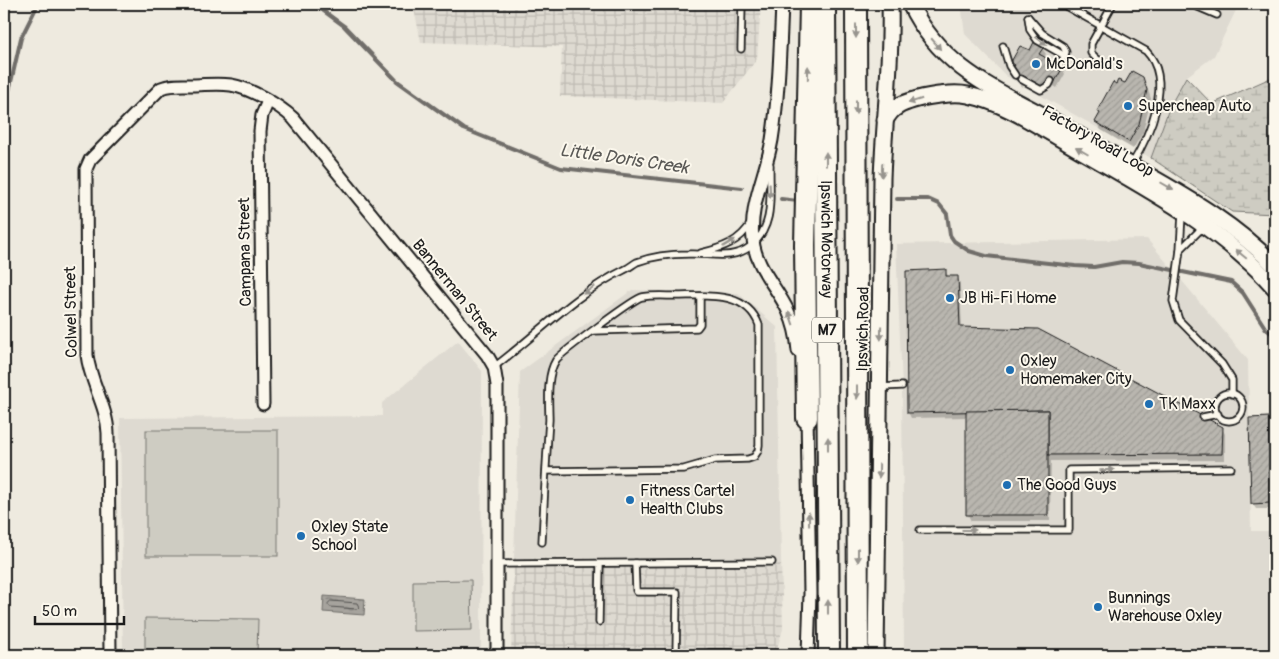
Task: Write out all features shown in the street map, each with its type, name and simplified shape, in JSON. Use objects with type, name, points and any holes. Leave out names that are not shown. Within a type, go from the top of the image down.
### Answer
[{"type":"highway","points":[[807,418],[805,254],[810,4]]},
{"type":"highway","name":"Ipswich Motorway","points":[[825,4],[829,655]]},
{"type":"highway","name":"Ipswich Motorway","points":[[856,4],[858,655]]},
{"type":"main road","name":"Ipswich Road","points":[[876,655],[882,179],[884,122],[890,61],[890,4]]},
{"type":"main road","name":"Factory Road Loop","points":[[910,4],[928,35],[942,51],[966,72],[1207,220],[1248,240],[1275,266]]},
{"type":"main road","name":"Factory Road Loop","points":[[884,122],[893,110],[904,104],[941,94],[966,94],[996,104],[1127,171]]},
{"type":"main road","name":"Factory Road Loop","points":[[1207,220],[1275,288]]},
{"type":"street","points":[[782,4],[777,89],[771,142],[752,222],[754,243],[761,267],[788,309],[792,321],[797,342],[807,418],[810,593],[808,655]]},
{"type":"street","name":"Bannerman Street","points":[[164,87],[173,85],[232,85],[286,111],[311,138],[487,354],[494,367],[497,385],[498,655]]},
{"type":"street","name":"Colwel Street","points":[[110,655],[108,433],[105,412],[90,371],[87,355],[85,173],[90,160],[157,91],[164,87]]},
{"type":"street","name":"Campana Street","points":[[263,404],[260,131],[262,115],[268,101]]},
{"type":"lane","points":[[741,49],[742,4]]},
{"type":"lane","points":[[1062,4],[1146,51],[1153,60],[1159,76],[1160,88],[1144,143],[1127,171]]},
{"type":"lane","points":[[1104,63],[1091,53],[1091,44],[1113,4]]},
{"type":"lane","points":[[1191,4],[1217,15]]},
{"type":"lane","points":[[1028,17],[1030,30],[1037,40],[1065,56],[1060,66]]},
{"type":"lane","points":[[1003,46],[1009,66],[1018,77],[1041,90],[1049,85],[1051,81]]},
{"type":"lane","points":[[494,367],[584,293],[635,263],[650,258],[670,255],[699,254],[726,256],[739,253],[754,243],[762,234],[770,213],[771,142]]},
{"type":"lane","points":[[1187,206],[1173,301],[1179,320],[1222,364],[1232,380],[1232,394]]},
{"type":"lane","points":[[1180,250],[1207,220]]},
{"type":"lane","points":[[699,254],[721,248],[733,242],[752,222]]},
{"type":"lane","points":[[592,331],[697,328],[700,324],[700,296]]},
{"type":"lane","points":[[542,542],[551,375],[557,359],[640,297],[727,297],[738,301],[756,317],[759,325],[759,446],[754,457],[748,459],[715,460],[684,469],[546,471]]},
{"type":"lane","points":[[880,387],[902,386]]},
{"type":"lane","points":[[1228,393],[1236,395],[1242,402],[1241,415],[1238,418],[1229,421],[1220,418],[1218,414],[1216,405],[1220,397],[1228,393]]},
{"type":"lane","points":[[1203,417],[1218,414]]},
{"type":"lane","points":[[920,530],[1069,530],[1069,470],[1231,468]]},
{"type":"lane","points":[[498,564],[772,562]]},
{"type":"lane","points":[[635,563],[637,592],[677,592],[676,655]]},
{"type":"lane","points":[[599,622],[600,564]]},
{"type":"lane","points":[[709,652],[747,653],[752,655]]},
{"type":"shaded area","points":[[413,4],[761,4],[757,59],[723,103],[560,96],[562,47],[421,42]]},
{"type":"shaded area","points":[[961,4],[1239,4],[1214,56],[1186,77],[1170,106],[1151,158],[1006,76],[965,34]]},
{"type":"shaded area","points":[[1147,239],[1248,360],[1251,531],[1275,531],[1275,655],[904,655],[902,386],[896,244]]},
{"type":"shaded area","points":[[632,290],[738,293],[777,327],[781,560],[514,558],[520,372]]},
{"type":"shaded area","name":"Oxley State School","points":[[458,341],[482,371],[481,655],[123,655],[120,418],[382,416],[382,403]]},
{"type":"shaded area","points":[[514,558],[781,560],[783,629],[775,655],[511,655]]},
{"type":"green space","points":[[1275,76],[1275,214],[1232,212],[1151,158],[1170,106],[1186,77],[1212,104]]},
{"type":"green space","points":[[146,430],[278,430],[278,556],[146,556]]},
{"type":"green space","points":[[471,580],[472,630],[413,631],[413,581]]},
{"type":"green space","points":[[145,618],[258,619],[257,655],[145,655]]},
{"type":"water","points":[[324,596],[365,599],[364,615],[323,612]]},
{"type":"building","name":"McDonald's","points":[[1034,42],[1043,48],[1039,54],[1063,67],[1054,83],[1048,79],[1043,87],[1023,76],[1019,82],[1014,78],[1017,72],[1012,69],[1015,65],[1012,63],[1012,60],[1020,46],[1030,50]]},
{"type":"building","points":[[1132,71],[1143,77],[1147,90],[1139,124],[1129,142],[1095,122],[1100,113],[1097,111],[1113,82],[1116,84],[1118,80],[1125,83]]},
{"type":"building","name":"Oxley Homemaker City","points":[[946,269],[946,276],[958,276],[960,327],[1038,329],[1223,427],[1222,454],[1048,455],[1048,410],[907,413],[906,271]]},
{"type":"building","name":"The Good Guys","points":[[1048,410],[1048,515],[966,515],[966,411]]},
{"type":"building","points":[[1269,417],[1270,503],[1251,504],[1249,418]]},
{"type":"waterway","points":[[4,113],[21,38],[38,4]]},
{"type":"waterway","name":"Little Doris Creek","points":[[314,4],[344,26],[397,81],[464,129],[561,168],[742,188]]},
{"type":"waterway","name":"Little Doris Creek","points":[[781,199],[798,201]]},
{"type":"waterway","name":"Little Doris Creek","points":[[897,199],[928,199],[939,204],[947,214],[950,235],[954,241],[969,251],[986,256],[1094,267],[1122,262],[1139,263],[1231,282],[1243,293],[1266,329],[1275,336]]},
{"type":"waterway","points":[[4,210],[8,230],[4,264]]},
{"type":"place","name":"McDonald's","points":[[1036,64]]},
{"type":"place","name":"Supercheap Auto","points":[[1128,106]]},
{"type":"place","name":"JB Hi-Fi Home","points":[[950,298]]},
{"type":"place","name":"Oxley Homemaker City","points":[[1010,370]]},
{"type":"place","name":"TK Maxx","points":[[1149,404]]},
{"type":"place","name":"The Good Guys","points":[[1007,485]]},
{"type":"place","name":"Fitness Cartel Health Clubs","points":[[630,500]]},
{"type":"place","name":"Oxley State School","points":[[301,536]]},
{"type":"place","name":"Bunnings Warehouse Oxley","points":[[1098,607]]}]
